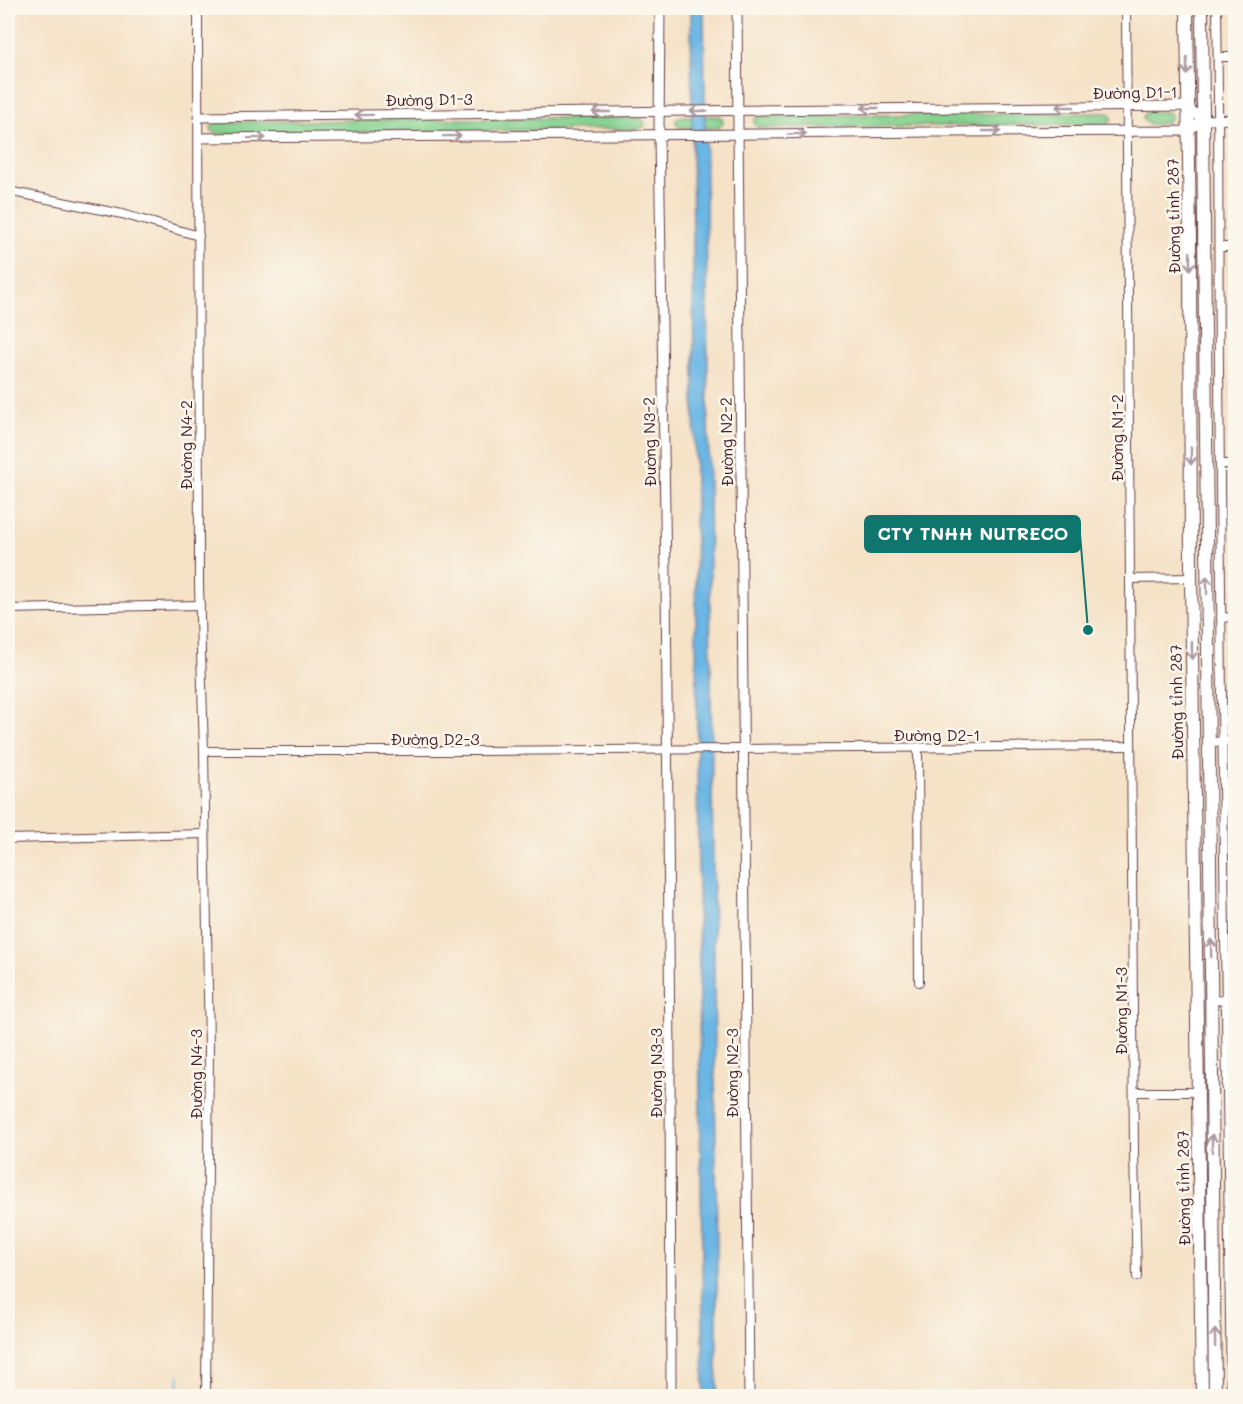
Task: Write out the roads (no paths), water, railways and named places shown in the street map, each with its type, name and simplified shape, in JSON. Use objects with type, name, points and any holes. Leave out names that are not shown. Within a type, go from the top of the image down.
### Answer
[{"type":"main road","name":"Đường tỉnh 287","points":[[1187,8],[1191,578],[1202,1396]]},
{"type":"main road","name":"Đường tỉnh 287","points":[[1202,8],[1215,1396]]},
{"type":"main road","points":[[1192,615],[1207,615]]},
{"type":"street","name":"Đường N4-2","points":[[198,8],[198,421],[204,751]]},
{"type":"street","name":"Đường N3-2","points":[[660,8],[659,135],[667,749]]},
{"type":"street","name":"Đường N2-2","points":[[737,8],[744,749]]},
{"type":"street","name":"Đường N1-2","points":[[1126,8],[1131,746]]},
{"type":"street","points":[[1217,8],[1226,1085],[1232,1249],[1231,1396]]},
{"type":"street","points":[[1218,57],[1236,57]]},
{"type":"street","name":"Đường D1-1","points":[[659,112],[1187,106],[1202,120]]},
{"type":"street","name":"Đường D1-3","points":[[198,117],[659,112]]},
{"type":"street","points":[[199,138],[1188,131],[1202,120],[1236,119]]},
{"type":"street","points":[[8,192],[122,214],[199,236]]},
{"type":"street","points":[[1219,247],[1236,248]]},
{"type":"street","points":[[1220,464],[1236,464]]},
{"type":"street","points":[[1130,579],[1191,578]]},
{"type":"street","points":[[8,609],[200,605]]},
{"type":"street","points":[[1221,617],[1236,618]]},
{"type":"street","points":[[1209,742],[1236,741]]},
{"type":"street","name":"Đường D2-1","points":[[667,749],[1131,746]]},
{"type":"street","name":"Đường N1-3","points":[[1131,746],[1137,1277]]},
{"type":"street","points":[[918,747],[919,982]]},
{"type":"street","name":"Đường D2-3","points":[[204,751],[667,749]]},
{"type":"street","name":"Đường N3-3","points":[[667,749],[671,1396]]},
{"type":"street","name":"Đường N2-3","points":[[744,749],[749,1396]]},
{"type":"street","name":"Đường N4-3","points":[[204,751],[209,1049],[206,1396]]},
{"type":"street","points":[[8,839],[205,834]]},
{"type":"street","points":[[1224,879],[1236,879]]},
{"type":"street","points":[[1212,1000],[1236,1001]]},
{"type":"street","points":[[1226,1085],[1236,1085]]},
{"type":"street","points":[[1134,1092],[1198,1092]]},
{"type":"water","points":[[691,8],[704,8],[717,1396],[704,1396]]},
{"type":"waterway","points":[[178,1396],[179,1375]]},
{"type":"place","name":"CTY TNHH NUTRECO","points":[[1088,630]]}]
